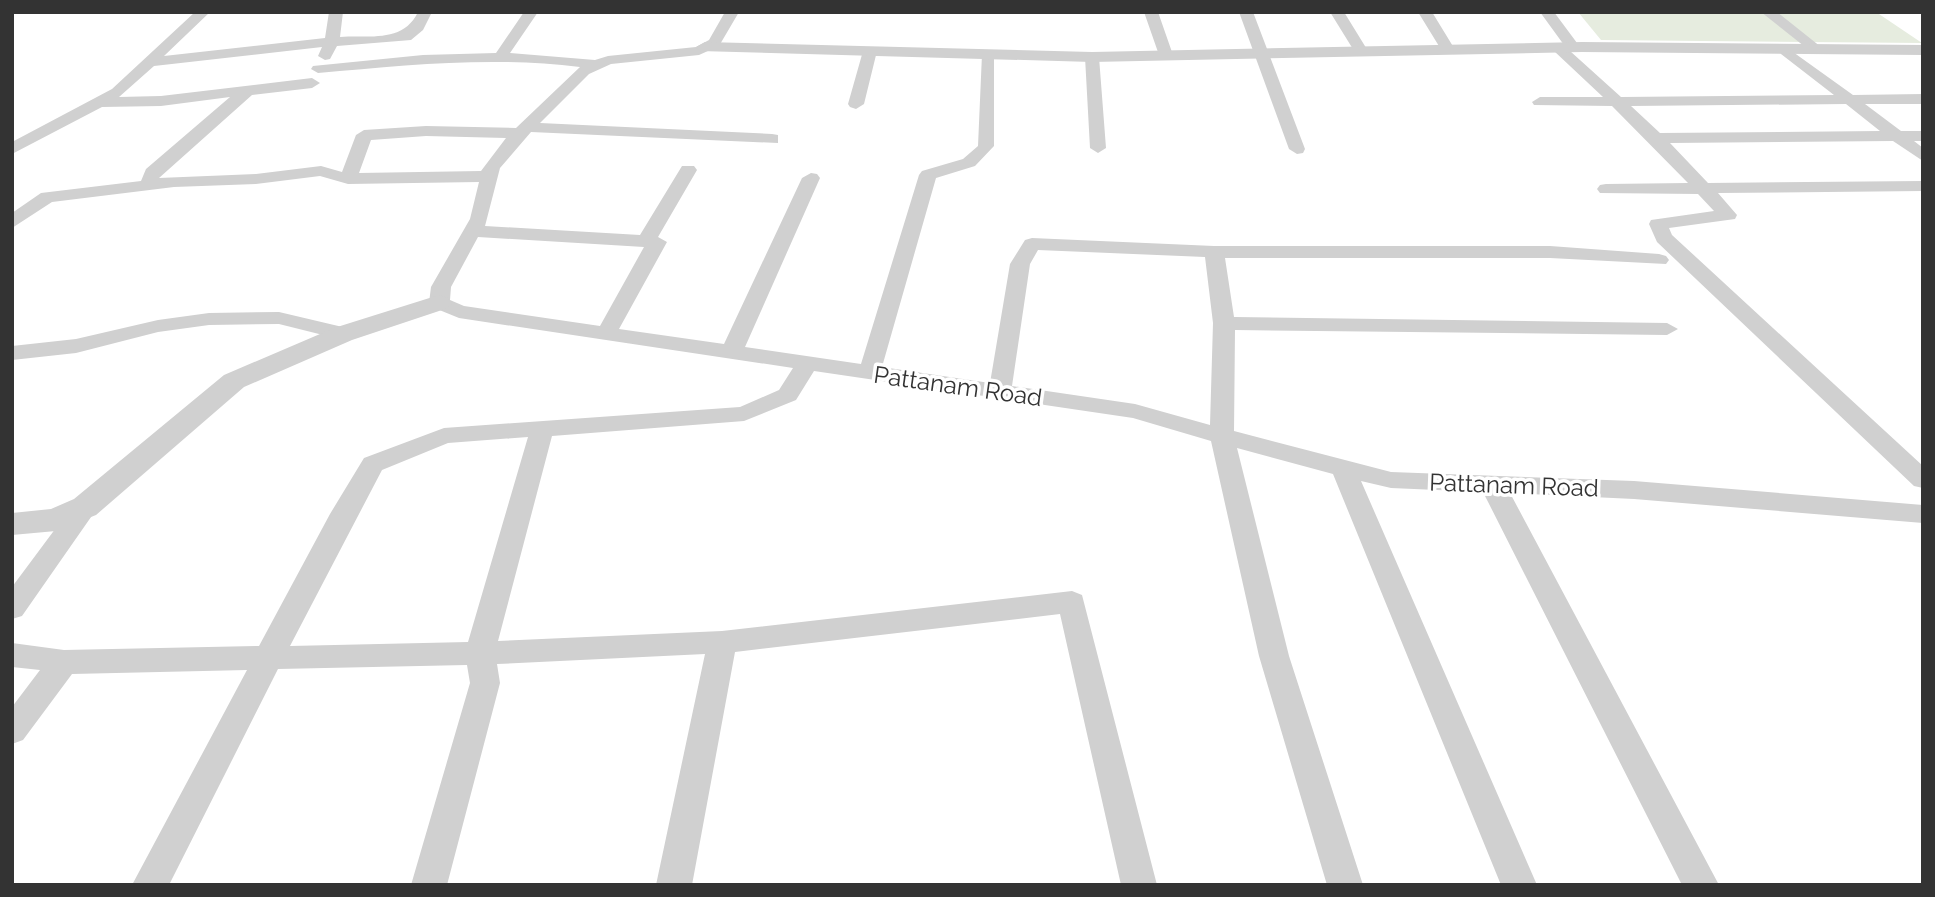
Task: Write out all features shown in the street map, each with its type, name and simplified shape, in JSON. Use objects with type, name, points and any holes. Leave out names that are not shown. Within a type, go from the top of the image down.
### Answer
[{"type":"street","points":[[181,12],[197,12]]},
{"type":"street","points":[[12,149],[117,92],[203,12]]},
{"type":"street","points":[[336,12],[332,42],[318,69],[440,57],[501,56],[596,65]]},
{"type":"street","points":[[148,62],[411,36],[425,12]]},
{"type":"street","points":[[501,56],[531,12]]},
{"type":"street","points":[[12,608],[85,507],[234,381],[343,334],[439,303],[442,287],[479,219],[491,167],[523,130],[583,71],[607,60],[699,51],[714,43],[733,12]]},
{"type":"street","points":[[1151,12],[1166,55]]},
{"type":"street","points":[[1246,12],[1297,149]]},
{"type":"street","points":[[1337,12],[1361,51]]},
{"type":"street","points":[[1425,12],[1447,48]]},
{"type":"street","points":[[1547,12],[1566,48],[1728,215],[1658,224],[1664,239],[1923,480]]},
{"type":"street","points":[[1768,12],[1819,51]]},
{"type":"street","points":[[705,47],[1092,57],[1447,48],[1923,50]]},
{"type":"street","points":[[856,104],[870,51]]},
{"type":"street","points":[[1786,51],[1923,156]]},
{"type":"street","points":[[869,373],[928,175],[982,157],[986,146],[989,54]]},
{"type":"street","points":[[1092,57],[1098,148]]},
{"type":"street","points":[[99,102],[161,101],[312,83]]},
{"type":"street","points":[[148,185],[152,173],[247,92]]},
{"type":"street","points":[[1540,102],[1923,99]]},
{"type":"street","points":[[348,179],[364,135],[523,130],[772,139]]},
{"type":"street","points":[[1656,138],[1923,136]]},
{"type":"street","points":[[646,242],[688,170]]},
{"type":"street","points":[[12,222],[47,197],[148,185],[256,179],[321,171],[348,179],[489,176]]},
{"type":"street","points":[[732,351],[811,178]]},
{"type":"street","points":[[1606,189],[1923,186]]},
{"type":"street","points":[[472,231],[657,242],[607,332]]},
{"type":"street","points":[[1000,391],[1020,264],[1032,244],[1214,252],[1550,252],[1660,260]]},
{"type":"street","points":[[1214,252],[1224,323],[1222,436],[1274,656],[1345,885]]},
{"type":"street","name":"Pattanam Road","points":[[439,303],[459,312],[1135,411],[1391,480],[1634,490],[1923,514]]},
{"type":"street","points":[[12,353],[27,349],[76,346],[158,326],[209,319],[279,318],[343,334]]},
{"type":"street","points":[[1224,323],[1667,329]]},
{"type":"street","points":[[150,885],[267,658],[373,464],[444,436],[744,415],[788,395],[807,363]]},
{"type":"street","points":[[429,885],[485,682],[480,653],[542,429]]},
{"type":"street","points":[[1342,468],[1519,885]]},
{"type":"street","points":[[1492,484],[1701,885]]},
{"type":"street","points":[[12,524],[56,520],[85,507]]},
{"type":"street","points":[[12,655],[64,662],[480,653],[722,642],[1072,602],[1139,885]]},
{"type":"street","points":[[674,885],[722,642]]},
{"type":"street","points":[[12,731],[64,662]]},
{"type":"shaded area","points":[[1578,12],[1876,12],[1922,43],[1601,40]]}]
